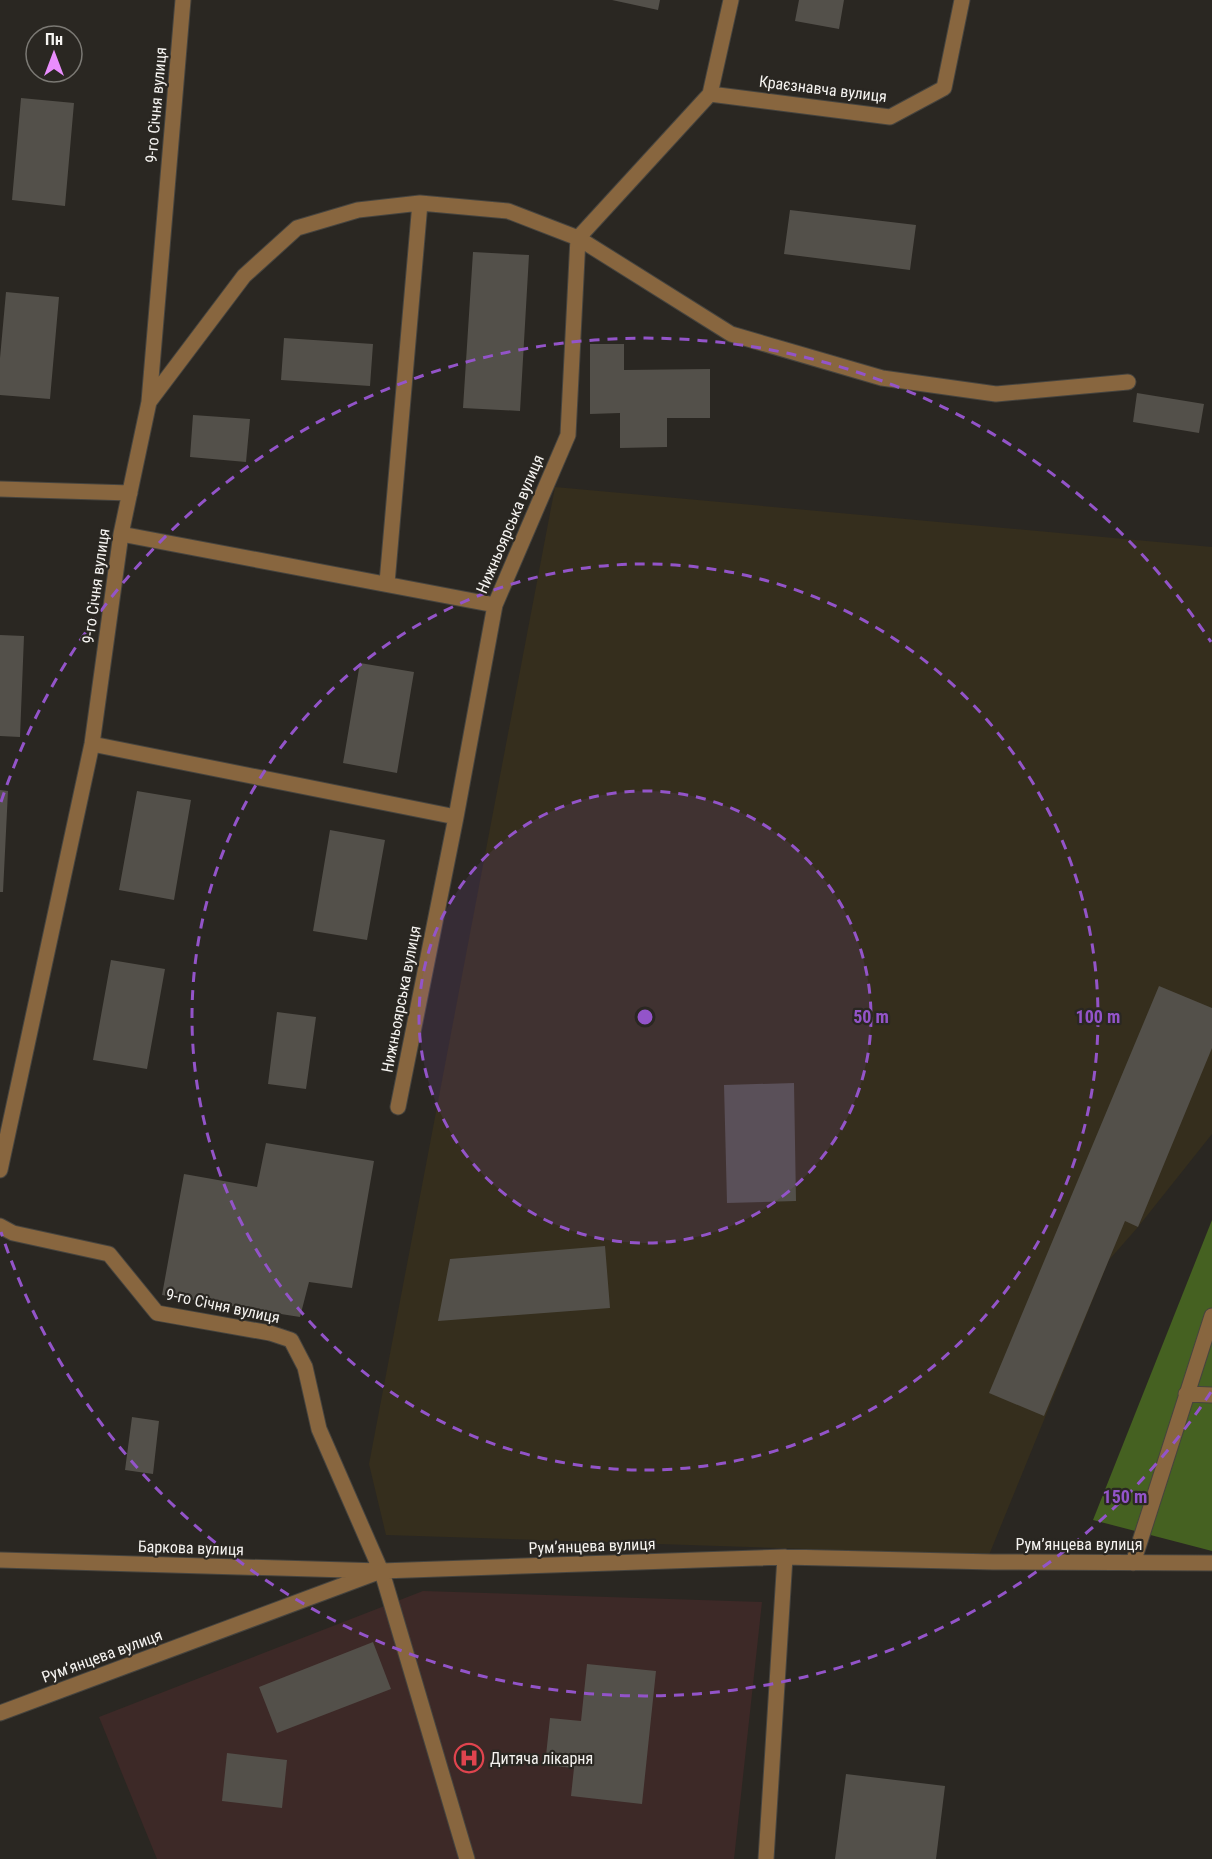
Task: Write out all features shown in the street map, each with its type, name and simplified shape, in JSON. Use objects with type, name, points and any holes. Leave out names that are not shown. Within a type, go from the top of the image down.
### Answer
[{"type":"street","name":"9-го Січня вулиця","points":[[0,1170],[92,744],[122,534],[149,402],[183,0]]},
{"type":"street","points":[[578,238],[710,94],[731,0]]},
{"type":"street","name":"Краєзнавча вулиця","points":[[710,94],[890,117],[944,88],[963,0]]},
{"type":"street","points":[[149,402],[244,276],[297,228],[358,210],[420,203],[508,211],[578,238],[731,334],[882,378],[996,394],[1128,382]]},
{"type":"street","points":[[387,583],[420,203]]},
{"type":"street","name":"Нижньоярська вулиця","points":[[398,1107],[456,817],[495,605],[568,435],[578,238]]},
{"type":"street","points":[[0,489],[130,493]]},
{"type":"street","points":[[122,534],[495,605]]},
{"type":"street","points":[[92,744],[456,817]]},
{"type":"street","name":"9-го Січня вулиця","points":[[0,1226],[12,1233],[109,1254],[157,1313],[270,1333],[291,1340],[305,1367],[319,1429],[381,1572]]},
{"type":"street","points":[[1133,1563],[1212,1316]]},
{"type":"street","points":[[1186,1394],[1212,1395]]},
{"type":"street","points":[[766,1859],[785,1557]]},
{"type":"street","name":"Рум’янцева вулиця","points":[[0,1713],[381,1572],[785,1557],[993,1562],[1212,1563]]},
{"type":"street","name":"Баркова вулиця","points":[[0,1560],[381,1572]]},
{"type":"street","points":[[381,1572],[467,1859]]},
{"type":"shaded area","points":[[555,487],[1212,547],[1212,1134],[1109,1260],[989,1555],[386,1535],[369,1464]]},
{"type":"shaded area","points":[[423,1591],[762,1602],[734,1859],[157,1859],[99,1717]]},
{"type":"green space","points":[[1212,1220],[1212,1551],[1093,1520]]},
{"type":"building","points":[[612,0],[660,0],[658,10]]},
{"type":"building","points":[[799,0],[844,0],[839,29],[795,21]]},
{"type":"building","points":[[21,98],[74,103],[65,206],[12,200]]},
{"type":"building","points":[[790,210],[916,225],[910,270],[784,254]]},
{"type":"building","points":[[473,252],[529,255],[520,411],[463,408]]},
{"type":"building","points":[[6,292],[59,297],[50,399],[0,395],[0,358]]},
{"type":"building","points":[[284,338],[373,344],[370,386],[281,380]]},
{"type":"building","points":[[590,344],[624,344],[624,370],[710,369],[710,418],[667,418],[667,447],[620,448],[620,413],[590,414]]},
{"type":"building","points":[[1137,393],[1204,404],[1199,433],[1133,422]]},
{"type":"building","points":[[193,415],[250,419],[246,462],[190,457]]},
{"type":"building","points":[[0,635],[24,636],[20,737],[0,736]]},
{"type":"building","points":[[360,663],[414,672],[397,773],[343,763]]},
{"type":"building","points":[[0,790],[8,791],[3,892],[0,892]]},
{"type":"building","points":[[137,791],[191,800],[174,900],[119,890]]},
{"type":"building","points":[[330,830],[385,840],[367,940],[313,931]]},
{"type":"building","points":[[111,960],[165,969],[147,1069],[93,1060]]},
{"type":"building","points":[[1159,986],[1212,1008],[1212,1048],[1138,1227],[1125,1221],[1044,1416],[989,1393]]},
{"type":"building","points":[[277,1012],[316,1017],[306,1089],[268,1084]]},
{"type":"building","points":[[794,1083],[796,1201],[727,1203],[724,1085]]},
{"type":"building","points":[[266,1143],[374,1161],[352,1288],[309,1282],[300,1317],[162,1295],[184,1174],[257,1187]]},
{"type":"building","points":[[605,1246],[610,1308],[438,1321],[450,1259]]},
{"type":"building","points":[[132,1417],[159,1421],[153,1474],[125,1470]]},
{"type":"building","points":[[373,1642],[391,1689],[277,1733],[259,1687]]},
{"type":"building","points":[[587,1664],[656,1671],[642,1804],[571,1796],[574,1768],[545,1765],[550,1718],[581,1721]]},
{"type":"building","points":[[227,1753],[287,1760],[282,1808],[222,1801]]},
{"type":"building","points":[[846,1774],[945,1786],[936,1859],[835,1859]]},
{"type":"place","name":"Дитяча лікарня","points":[[469,1758]]}]
